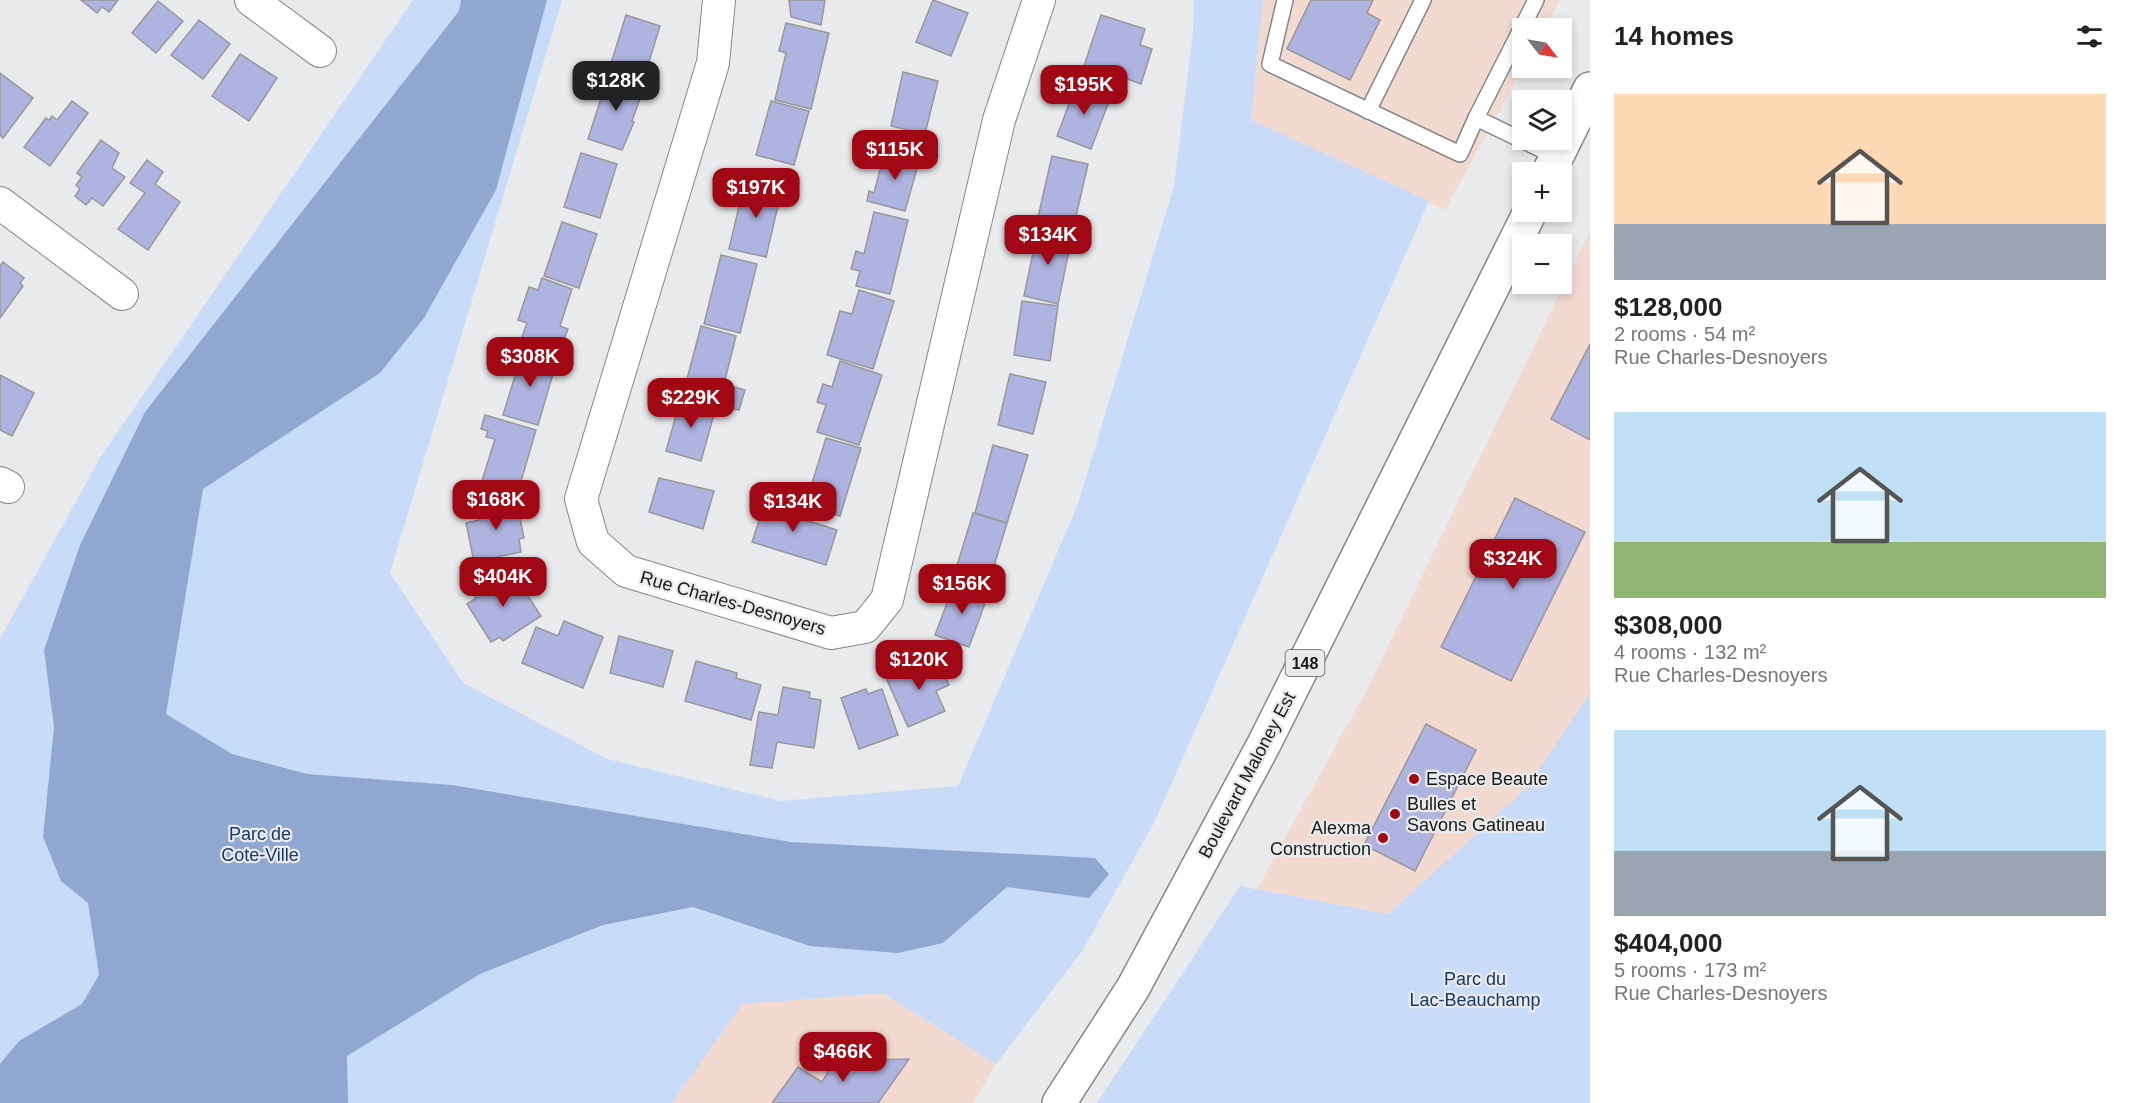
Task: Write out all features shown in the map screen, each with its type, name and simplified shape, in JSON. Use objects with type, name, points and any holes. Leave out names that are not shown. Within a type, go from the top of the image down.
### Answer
[{"type":"main road","points":[[1554,162],[1590,89]]},
{"type":"main road","name":"Boulevard Maloney Est","points":[[1059,1103],[1133,988],[1248,775],[1431,414],[1525,222]]},
{"type":"street","points":[[251,0],[320,51]]},
{"type":"street","name":"Rue Charles-Desnoyers","points":[[719,0],[713,63],[582,499],[593,543],[626,572],[831,633],[866,627],[887,600],[999,120],[1039,0]]},
{"type":"street","points":[[0,203],[122,294]]},
{"type":"lane","points":[[1286,0],[1270,64],[1460,154],[1536,0]]},
{"type":"lane","points":[[1368,111],[1424,0]]},
{"type":"lane","points":[[1476,118],[1548,162]]},
{"type":"shaded area","points":[[461,0],[547,0],[496,190],[424,318],[380,373],[203,489],[166,714],[232,754],[307,774],[452,785],[791,842],[1095,858],[1109,874],[1089,898],[1007,887],[943,943],[898,953],[810,946],[693,907],[603,925],[480,974],[347,1056],[348,1103],[0,1103],[0,1064],[19,1041],[82,1004],[99,975],[88,903],[61,881],[43,837],[54,727],[44,650],[80,545],[145,412],[459,11]]},
{"type":"shaded area","points":[[1263,0],[1560,0],[1550,18],[1512,18],[1512,78],[1518,78],[1445,210],[1251,120]]},
{"type":"shaded area","points":[[1590,231],[1590,731],[1388,914],[1257,889],[1367,689],[1559,294],[1572,294],[1572,268]]},
{"type":"shaded area","points":[[883,993],[996,1064],[973,1103],[672,1103],[741,1004]]},
{"type":"green space","name":"Parc de Cote-Ville","points":[[413,0],[562,0],[390,573],[463,683],[607,759],[781,801],[958,786],[1078,504],[1174,186],[1193,33],[1194,0],[1263,0],[1251,120],[1429,201],[1154,823],[1082,951],[996,1064],[883,993],[742,1004],[672,1103],[0,1103],[0,639],[100,458]]},
{"type":"green space","name":"Parc du Lac-Beauchamp","points":[[1590,692],[1590,1103],[1097,1103],[1240,886],[1388,914],[1528,787]]},
{"type":"building","points":[[81,0],[118,0],[109,12],[102,7],[97,13]]},
{"type":"building","points":[[789,0],[825,0],[821,25],[791,17]]},
{"type":"building","points":[[933,0],[968,13],[951,56],[916,42]]},
{"type":"building","points":[[1311,0],[1373,0],[1367,13],[1380,20],[1350,80],[1287,49]]},
{"type":"building","points":[[158,1],[183,21],[156,53],[132,33]]},
{"type":"building","points":[[626,15],[660,26],[643,81],[609,70]]},
{"type":"building","points":[[1101,15],[1145,29],[1140,45],[1152,49],[1141,84],[1119,76],[1114,93],[1079,81]]},
{"type":"building","points":[[199,20],[230,44],[203,79],[171,55]]},
{"type":"building","points":[[786,23],[829,33],[811,109],[775,100],[786,53],[779,51]]},
{"type":"building","points":[[240,54],[277,78],[249,121],[212,96]]},
{"type":"building","points":[[903,72],[938,81],[925,134],[891,126]]},
{"type":"building","points":[[0,73],[33,98],[3,138],[0,135]]},
{"type":"building","points":[[613,73],[642,83],[638,95],[641,96],[632,121],[634,122],[622,150],[588,139],[605,86],[608,87]]},
{"type":"building","points":[[1077,83],[1111,96],[1091,149],[1057,136]]},
{"type":"building","points":[[72,101],[88,113],[50,166],[24,147],[46,118],[49,120],[52,116],[57,120]]},
{"type":"building","points":[[771,101],[809,111],[794,165],[756,155]]},
{"type":"building","points":[[101,140],[119,153],[112,168],[125,177],[103,206],[92,198],[86,205],[75,196],[80,189],[76,185],[82,177],[77,173]]},
{"type":"building","points":[[885,150],[920,158],[905,211],[867,201],[869,191],[874,193]]},
{"type":"building","points":[[581,153],[617,164],[600,218],[564,207]]},
{"type":"building","points":[[1052,156],[1088,164],[1072,234],[1036,226]]},
{"type":"building","points":[[147,160],[163,172],[155,184],[180,202],[148,250],[118,229],[145,193],[130,183]]},
{"type":"building","points":[[745,181],[782,189],[766,257],[729,249]]},
{"type":"building","points":[[874,212],[908,220],[890,294],[856,286],[860,271],[851,269],[856,251],[864,254]]},
{"type":"building","points":[[562,222],[597,234],[579,288],[544,276]]},
{"type":"building","points":[[1038,229],[1072,236],[1058,304],[1024,296]]},
{"type":"building","points":[[721,255],[757,264],[740,333],[704,324]]},
{"type":"building","points":[[3,262],[24,278],[20,283],[23,286],[0,318],[0,266]]},
{"type":"building","points":[[542,278],[572,289],[560,326],[568,329],[557,358],[519,345],[527,323],[518,320],[529,287],[538,290]]},
{"type":"building","points":[[859,290],[894,301],[873,369],[827,355],[840,311],[852,314]]},
{"type":"building","points":[[1022,301],[1058,306],[1050,361],[1014,355]]},
{"type":"building","points":[[701,326],[736,336],[724,384],[745,390],[739,410],[699,400],[703,387],[686,383]]},
{"type":"building","points":[[1590,344],[1590,440],[1551,419]]},
{"type":"building","points":[[523,350],[557,360],[538,425],[503,415]]},
{"type":"building","points":[[840,361],[882,375],[859,445],[817,432],[826,405],[817,402],[823,384],[832,387]]},
{"type":"building","points":[[1010,374],[1046,382],[1033,434],[998,425]]},
{"type":"building","points":[[0,375],[34,393],[12,436],[0,430]]},
{"type":"building","points":[[681,398],[716,407],[701,461],[666,451]]},
{"type":"building","points":[[485,415],[536,430],[517,495],[481,484],[495,439],[486,437],[488,431],[481,429]]},
{"type":"building","points":[[826,438],[861,448],[840,516],[805,506]]},
{"type":"building","points":[[993,445],[1028,455],[1007,523],[975,513]]},
{"type":"building","points":[[659,478],[714,491],[703,529],[649,512]]},
{"type":"building","points":[[767,497],[790,504],[787,514],[837,530],[826,565],[752,542]]},
{"type":"building","points":[[516,498],[524,538],[519,539],[521,552],[474,562],[466,523],[479,520],[476,507]]},
{"type":"building","points":[[1515,498],[1585,532],[1511,681],[1441,647]]},
{"type":"building","points":[[973,513],[1007,523],[987,589],[953,579]]},
{"type":"building","points":[[511,570],[541,616],[503,641],[500,637],[491,642],[467,604],[476,598],[474,594]]},
{"type":"building","points":[[955,582],[988,595],[969,647],[935,635]]},
{"type":"building","points":[[564,621],[603,637],[583,688],[522,663],[536,627],[558,636]]},
{"type":"building","points":[[619,636],[673,651],[663,687],[610,673]]},
{"type":"building","points":[[936,656],[949,685],[936,691],[945,711],[908,727],[886,678]]},
{"type":"building","points":[[696,661],[737,673],[736,678],[761,685],[751,720],[685,701]]},
{"type":"building","points":[[783,687],[810,692],[809,698],[821,700],[814,748],[777,742],[772,768],[750,765],[759,712],[778,715]]},
{"type":"building","points":[[866,689],[868,694],[882,689],[898,735],[859,749],[841,698]]},
{"type":"building","points":[[1426,724],[1476,750],[1415,871],[1364,845]]},
{"type":"building","points":[[909,1059],[878,1103],[772,1103],[798,1067],[822,1082],[834,1061]]},
{"type":"place","name":"Espace Beaute","points":[[1414,779]]},
{"type":"place","name":"Bulles et Savons Gatineau","points":[[1395,814]]},
{"type":"place","name":"Alexma Construction","points":[[1383,838]]}]
